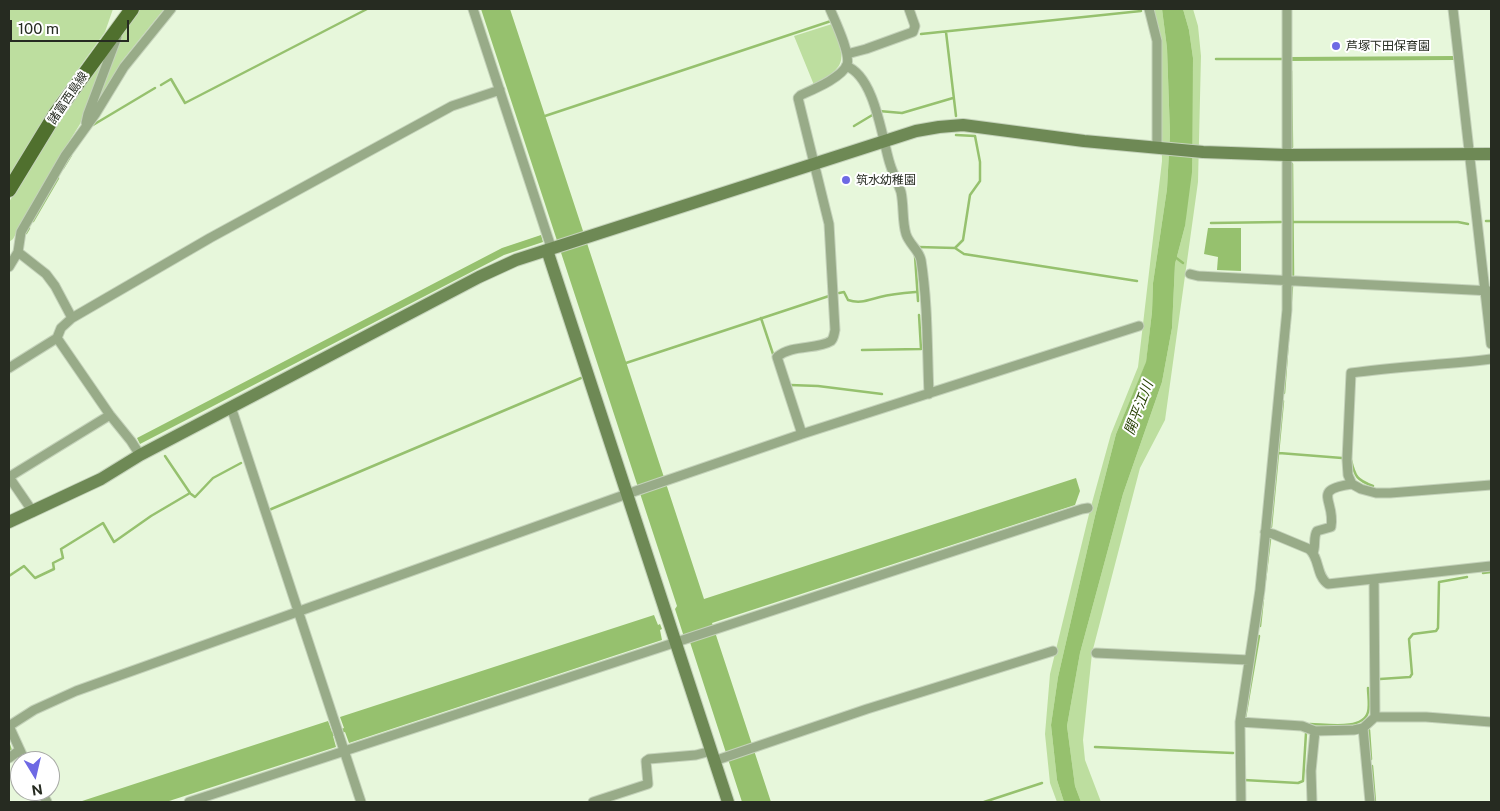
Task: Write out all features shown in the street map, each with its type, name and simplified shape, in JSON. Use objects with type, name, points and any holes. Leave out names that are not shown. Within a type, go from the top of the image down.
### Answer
[{"type":"main road","name":"諸富西島線","points":[[9,190],[56,114],[120,23],[132,9]]},
{"type":"street","points":[[9,267],[18,252],[22,232],[65,156],[96,113],[124,67],[171,9]]},
{"type":"street","points":[[473,9],[681,641],[717,757],[728,802]]},
{"type":"street","points":[[802,434],[777,357],[795,349],[828,342],[833,338],[835,330],[831,237],[798,98],[838,75],[846,66],[847,54],[830,9]]},
{"type":"street","points":[[847,54],[913,32],[915,26],[909,9]]},
{"type":"street","points":[[1149,9],[1157,40],[1159,148]]},
{"type":"street","points":[[1241,802],[1240,722],[1260,590],[1287,310],[1286,9]]},
{"type":"street","points":[[1453,9],[1488,291],[1491,344]]},
{"type":"street","points":[[86,126],[88,114],[121,27],[120,23]]},
{"type":"street","points":[[846,66],[857,74],[875,104],[892,171],[900,191],[906,236],[921,260],[929,394]]},
{"type":"street","points":[[9,368],[57,338],[61,328],[72,318],[210,238],[452,106],[500,90]]},
{"type":"street","points":[[10,524],[101,478],[140,455],[479,277],[516,260],[916,131],[963,125],[1200,152],[1287,155],[1491,154]]},
{"type":"street","points":[[18,252],[46,274],[55,286],[72,318]]},
{"type":"street","points":[[1190,274],[1198,276],[1488,291]]},
{"type":"street","points":[[9,758],[20,750],[9,726],[34,710],[76,691],[632,492],[802,434],[1139,326]]},
{"type":"street","points":[[57,338],[140,455]]},
{"type":"street","points":[[1352,484],[1348,475],[1347,460],[1352,373],[1376,369],[1491,359]]},
{"type":"street","points":[[231,407],[361,802]]},
{"type":"street","points":[[33,512],[9,477],[110,415]]},
{"type":"street","points":[[1313,553],[1316,547],[1315,534],[1331,527],[1328,495],[1335,486],[1352,484],[1361,489],[1376,493],[1390,493],[1491,485]]},
{"type":"street","points":[[189,802],[1088,508]]},
{"type":"street","points":[[1265,532],[1310,550],[1325,582],[1328,584],[1491,566]]},
{"type":"street","points":[[1374,580],[1375,717]]},
{"type":"street","points":[[593,802],[648,784],[646,761],[649,759],[696,755],[717,757],[759,747],[867,709],[1053,651]]},
{"type":"street","points":[[1096,653],[1250,660]]},
{"type":"street","points":[[1240,722],[1302,726],[1315,731],[1338,732],[1363,728],[1375,717],[1426,717],[1491,722]]},
{"type":"street","points":[[1363,728],[1370,802]]},
{"type":"street","points":[[1312,802],[1311,770],[1315,731]]},
{"type":"shaded area","points":[[9,9],[113,9],[105,32],[55,101],[9,179]]},
{"type":"shaded area","points":[[139,9],[164,9],[122,61],[91,113],[127,23]]},
{"type":"shaded area","points":[[1152,9],[1162,9],[1167,48],[1170,134],[1167,189],[1153,283],[1152,312],[1146,363],[1116,434],[1058,677],[1051,725],[1057,780],[1064,802],[1057,802],[1050,783],[1045,734],[1050,674],[1090,510],[1111,434],[1138,367],[1162,161],[1160,39]]},
{"type":"shaded area","points":[[1183,9],[1193,9],[1198,26],[1201,56],[1198,182],[1165,420],[1140,468],[1092,653],[1083,740],[1085,760],[1101,802],[1081,802],[1075,786],[1067,726],[1080,653],[1123,494],[1162,382],[1172,328],[1175,264],[1185,226],[1193,58],[1189,30]]},
{"type":"shaded area","points":[[832,24],[840,46],[841,60],[839,66],[833,72],[814,85],[794,36]]},
{"type":"shaded area","points":[[112,43],[80,124],[13,239],[9,242],[9,202],[59,120]]},
{"type":"water","points":[[481,9],[510,9],[704,599],[1076,478],[1080,491],[1075,505],[712,623],[771,802],[742,802],[688,636],[684,637],[675,609],[677,606]]},
{"type":"water","name":"開平江川","points":[[1162,9],[1183,9],[1189,30],[1193,58],[1192,172],[1185,226],[1175,264],[1172,328],[1162,382],[1123,494],[1080,653],[1067,726],[1075,786],[1081,802],[1064,802],[1057,780],[1051,725],[1058,677],[1116,434],[1146,362],[1152,312],[1153,283],[1167,189],[1170,134],[1167,48]]},
{"type":"water","points":[[1454,56],[1454,60],[1291,61],[1291,57]]},
{"type":"water","points":[[1208,228],[1241,228],[1241,271],[1217,270],[1218,257],[1204,254]]},
{"type":"water","points":[[541,235],[543,242],[504,255],[140,444],[137,438],[502,248]]},
{"type":"water","points":[[654,615],[662,629],[660,630],[662,640],[349,743],[345,732],[333,736],[336,747],[166,802],[79,802],[328,721],[332,732],[344,728],[340,717]]},
{"type":"waterway","points":[[161,85],[171,79],[185,103],[367,9]]},
{"type":"waterway","points":[[921,34],[1141,11]]},
{"type":"waterway","points":[[545,116],[831,21]]},
{"type":"waterway","points":[[946,32],[956,116]]},
{"type":"waterway","points":[[1216,59],[1283,59]]},
{"type":"waterway","points":[[1291,71],[1292,147]]},
{"type":"waterway","points":[[93,125],[155,88]]},
{"type":"waterway","points":[[879,111],[902,113],[953,98]]},
{"type":"waterway","points":[[854,126],[874,114]]},
{"type":"waterway","points":[[918,247],[955,248],[963,240],[970,195],[980,181],[980,162],[975,136],[956,135]]},
{"type":"waterway","points":[[63,168],[71,155]]},
{"type":"waterway","points":[[1292,164],[1293,275]]},
{"type":"waterway","points":[[33,221],[58,178]]},
{"type":"waterway","points":[[1486,221],[1491,221]]},
{"type":"waterway","points":[[1211,223],[1281,222]]},
{"type":"waterway","points":[[1292,222],[1458,222],[1468,224]]},
{"type":"waterway","points":[[26,233],[29,228]]},
{"type":"waterway","points":[[955,248],[964,254],[1137,281]]},
{"type":"waterway","points":[[915,256],[918,301]]},
{"type":"waterway","points":[[1175,257],[1183,263]]},
{"type":"waterway","points":[[1284,393],[1292,286]]},
{"type":"waterway","points":[[839,293],[844,292],[848,300],[860,302],[889,295],[917,292]]},
{"type":"waterway","points":[[626,363],[829,296]]},
{"type":"waterway","points":[[862,350],[921,349],[919,315]]},
{"type":"waterway","points":[[761,318],[774,357]]},
{"type":"waterway","points":[[269,510],[581,378]]},
{"type":"waterway","points":[[790,385],[818,386],[882,394]]},
{"type":"waterway","points":[[1271,527],[1283,401]]},
{"type":"waterway","points":[[1279,453],[1342,458]]},
{"type":"waterway","points":[[9,576],[24,566],[35,578],[54,569],[53,563],[63,558],[61,549],[103,523],[114,542],[151,516],[190,493],[165,456]]},
{"type":"waterway","points":[[1351,460],[1358,477],[1363,482],[1373,486]]},
{"type":"waterway","points":[[191,494],[195,497],[213,478],[241,463]]},
{"type":"waterway","points":[[1265,580],[1270,539]]},
{"type":"waterway","points":[[1483,573],[1491,572]]},
{"type":"waterway","points":[[1380,679],[1410,677],[1412,674],[1409,639],[1413,634],[1436,631],[1438,628],[1439,582],[1467,577]]},
{"type":"waterway","points":[[1260,626],[1263,598]]},
{"type":"waterway","points":[[1245,718],[1259,636]]},
{"type":"waterway","points":[[1310,724],[1343,725],[1359,722],[1365,718],[1368,712],[1368,688]]},
{"type":"waterway","points":[[1369,730],[1371,759]]},
{"type":"waterway","points":[[1244,780],[1298,783],[1303,781],[1306,733]]},
{"type":"waterway","points":[[9,745],[11,751]]},
{"type":"waterway","points":[[1095,747],[1233,753]]},
{"type":"waterway","points":[[1372,766],[1375,802]]},
{"type":"waterway","points":[[984,802],[1042,783]]},
{"type":"place","name":"芦塚下田保育園","points":[[1336,46]]},
{"type":"place","name":"筑水幼稚園","points":[[846,180]]}]
